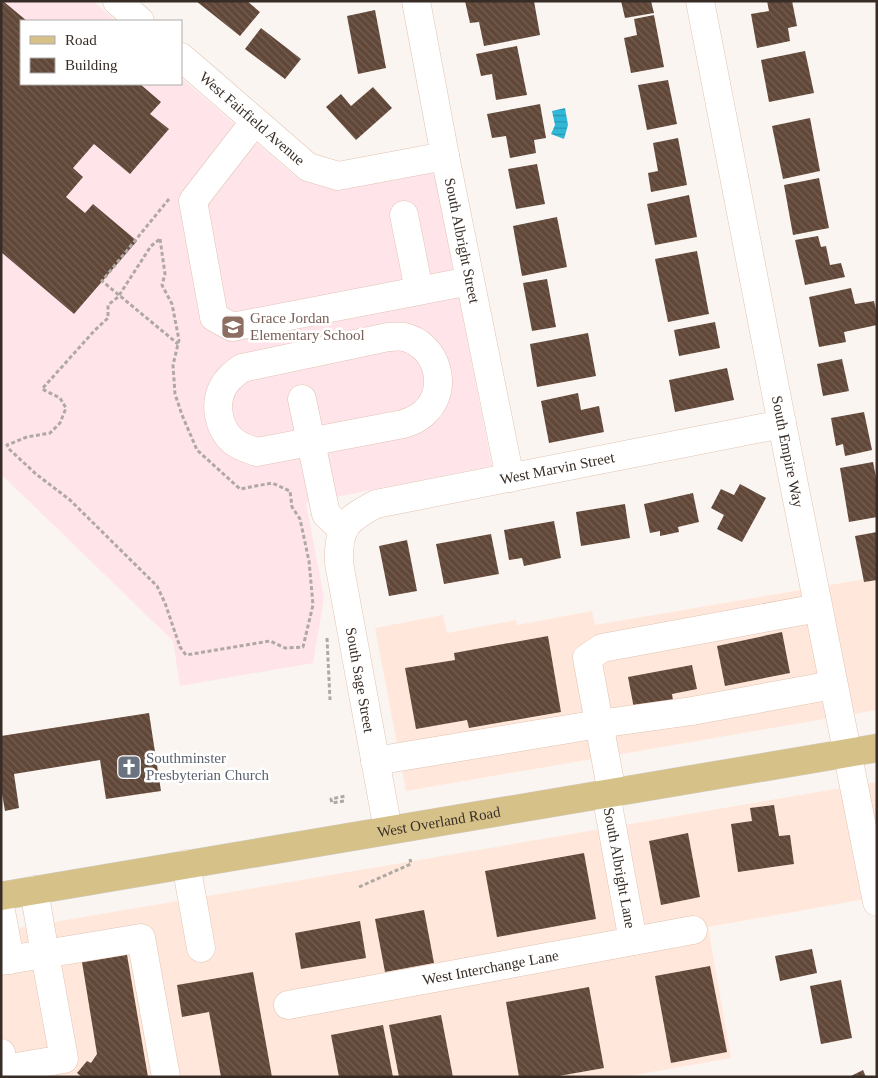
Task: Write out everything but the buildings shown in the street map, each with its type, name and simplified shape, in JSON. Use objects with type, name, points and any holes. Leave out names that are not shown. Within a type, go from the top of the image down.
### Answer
[{"type":"main road","name":"West Overland Road","points":[[1,896],[877,748]]},
{"type":"street","points":[[117,1],[139,20]]},
{"type":"street","name":"South Albright Street","points":[[416,1],[445,156],[510,478]]},
{"type":"street","name":"South Empire Way","points":[[700,1],[877,902]]},
{"type":"street","name":"West Fairfield Avenue","points":[[182,58],[308,167],[338,176],[445,156]]},
{"type":"street","points":[[255,121],[193,201],[214,317],[232,327],[470,280]]},
{"type":"street","points":[[404,215],[419,290]]},
{"type":"street","points":[[388,336],[404,337],[418,343],[429,353],[436,367],[438,382],[436,397],[427,410],[416,419],[403,424],[310,442],[257,452],[243,448],[232,440],[223,429],[218,415],[218,402],[222,388],[230,376],[242,368],[388,336]]},
{"type":"street","points":[[302,399],[326,514],[343,530]]},
{"type":"street","name":"West Marvin Street","points":[[343,530],[356,515],[376,504],[782,424]]},
{"type":"street","name":"South Sage Street","points":[[343,530],[338,546],[339,563],[388,830]]},
{"type":"street","name":"South Albright Lane","points":[[633,941],[587,658],[602,648],[818,608]]},
{"type":"street","points":[[375,761],[599,724],[692,711],[834,685]]},
{"type":"street","points":[[186,864],[201,948]]},
{"type":"street","points":[[2,1064],[64,1059],[34,890]]},
{"type":"street","points":[[1,911],[6,961],[141,938],[166,1077]]},
{"type":"street","name":"West Interchange Lane","points":[[288,1005],[693,930]]},
{"type":"path","points":[[172,196],[102,281],[178,344]]},
{"type":"path","points":[[1,447],[7,444],[27,437],[50,432],[60,423],[66,408],[60,398],[42,389],[108,318],[108,305],[119,295],[151,246],[160,239],[164,274],[162,286],[172,304],[179,340],[173,365],[175,394],[197,450],[240,489],[272,483],[290,491],[292,507],[300,519],[309,560],[314,605],[303,647],[285,648],[270,641],[186,655],[180,647],[157,586],[70,500],[36,474],[10,450],[7,444]]},
{"type":"path","points":[[327,631],[330,700]]},
{"type":"path","points":[[344,800],[332,803],[331,799],[346,796]]},
{"type":"path","points":[[359,887],[411,864],[410,859]]},
{"type":"shaded area","name":"Grace Jordan Elementary School","points":[[1,1],[93,1],[115,20],[20,20],[20,85],[182,85],[182,79],[295,176],[340,188],[434,172],[492,466],[306,503],[324,597],[313,663],[180,686],[173,641],[1,474]]},
{"type":"shaded area","points":[[877,577],[877,710],[406,791],[375,628],[443,615],[447,633],[516,620],[517,625],[592,611],[595,625]]},
{"type":"shaded area","points":[[877,782],[877,897],[708,927],[731,1058],[623,1077],[1,1077],[1,931]]},
{"type":"water","points":[[565,108],[568,125],[564,139],[551,134],[555,125],[552,111]]},
{"type":"place","name":"Grace Jordan Elementary School","points":[[233,327]]},
{"type":"place","name":"Southminster Presbyterian Church","points":[[129,767]]}]
